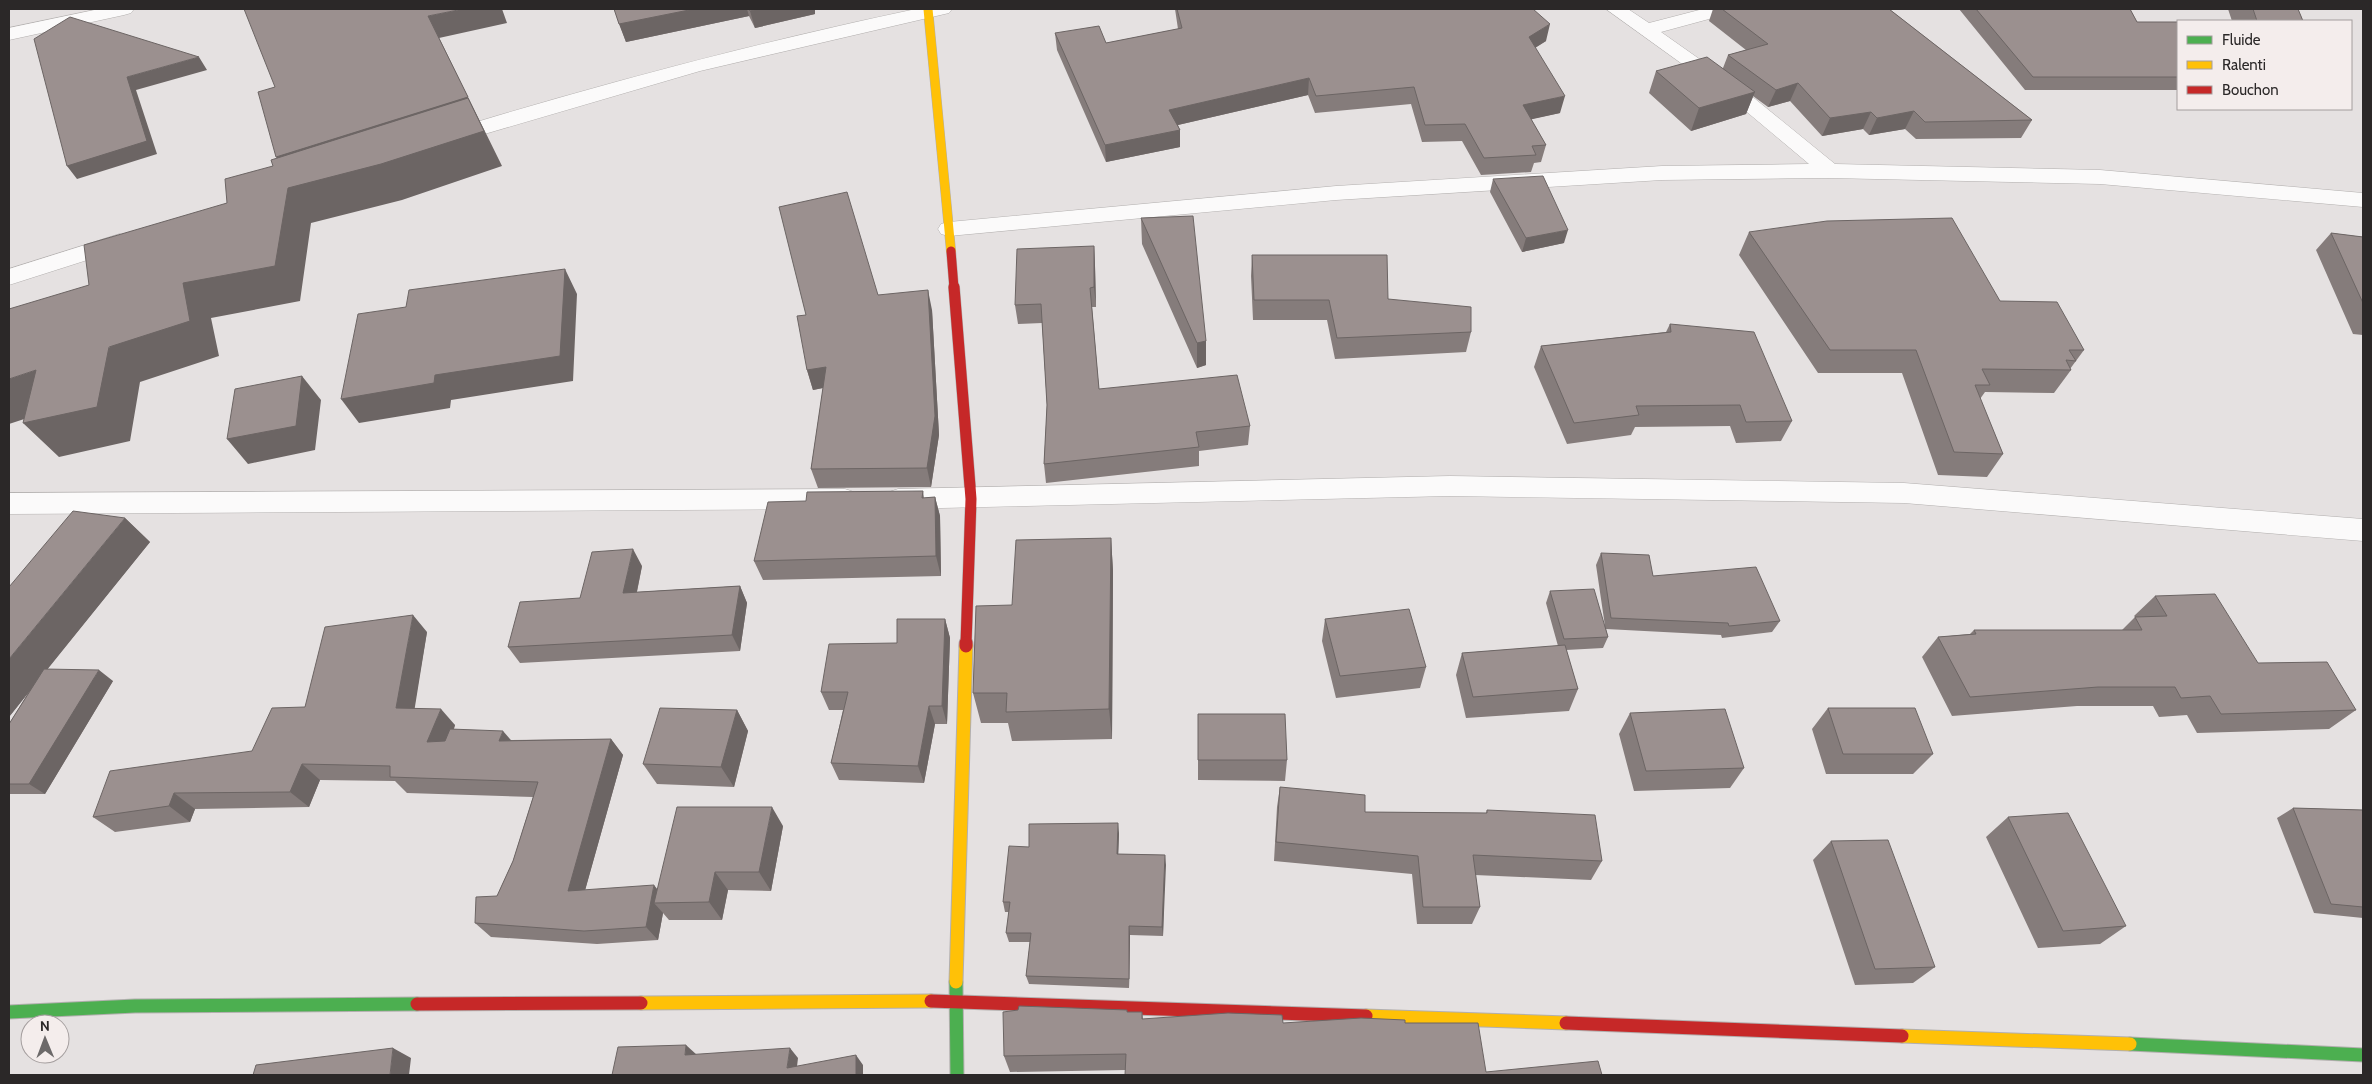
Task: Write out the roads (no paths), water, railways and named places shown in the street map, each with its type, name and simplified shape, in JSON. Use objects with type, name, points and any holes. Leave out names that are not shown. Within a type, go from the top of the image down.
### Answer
[{"type":"street","points":[[9,34],[124,9]]},
{"type":"street","points":[[1616,9],[1742,98],[1830,171]]},
{"type":"street","points":[[1647,30],[1724,9]]},
{"type":"street","points":[[431,143],[524,113],[719,60],[933,10],[971,499],[956,1001],[957,1075]]},
{"type":"street","points":[[949,229],[1336,193],[1662,173],[1830,171],[2100,177],[2363,200]]},
{"type":"street","points":[[9,277],[140,236]]},
{"type":"street","points":[[9,504],[971,499],[1450,486],[1904,493],[2363,530]]},
{"type":"street","points":[[9,1012],[135,1006],[956,1001],[2053,1041],[2363,1055]]}]
